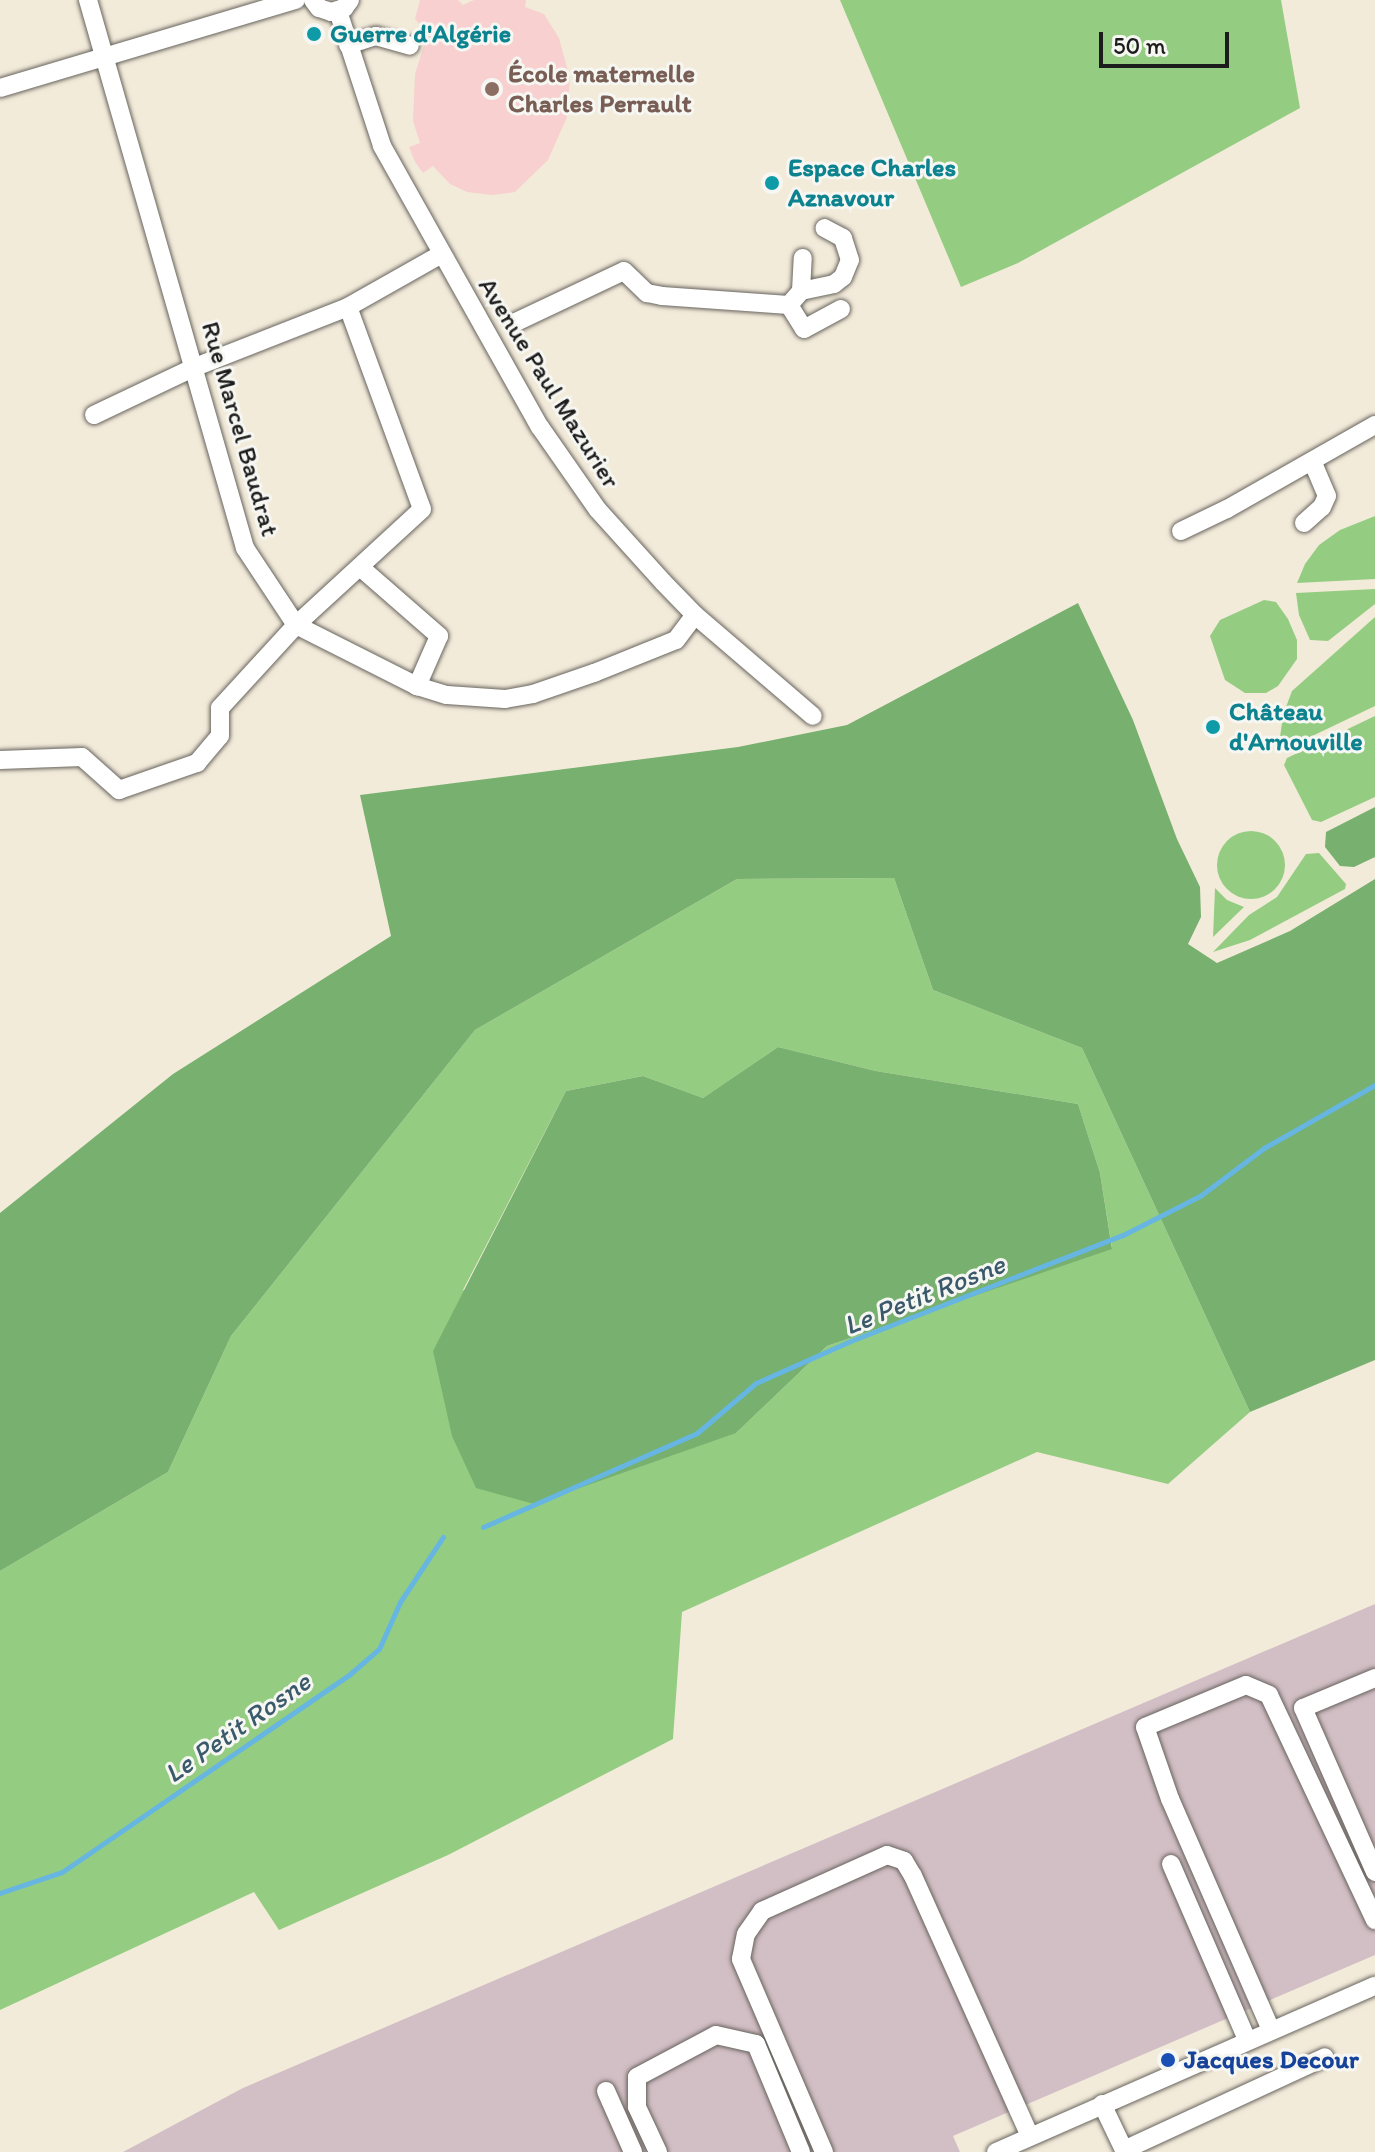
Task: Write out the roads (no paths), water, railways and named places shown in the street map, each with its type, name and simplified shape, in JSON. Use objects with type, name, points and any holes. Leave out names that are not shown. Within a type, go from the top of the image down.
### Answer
[{"type":"street","name":"Rue Marcel Baudrat","points":[[88,0],[245,548],[296,625],[417,686],[476,699],[533,694],[676,640],[695,615]]},
{"type":"street","points":[[0,88],[296,0]]},
{"type":"street","points":[[313,0],[325,11],[344,6]]},
{"type":"street","name":"Avenue Paul Mazurier","points":[[344,6],[348,45],[382,146],[440,255],[540,427],[589,498],[695,615],[813,716]]},
{"type":"street","points":[[348,45],[376,36],[410,46]]},
{"type":"street","points":[[516,322],[624,271],[629,280],[647,293],[662,296],[795,298],[834,284],[843,277],[850,260],[843,238],[824,228]]},
{"type":"street","points":[[94,415],[195,367],[348,307],[440,255]]},
{"type":"street","points":[[803,258],[795,298],[804,329],[841,309]]},
{"type":"street","points":[[0,760],[82,757],[119,790],[197,763],[220,736],[220,708],[296,625],[422,509],[348,307]]},
{"type":"street","points":[[1181,531],[1375,425]]},
{"type":"street","points":[[1304,523],[1322,507],[1327,496],[1312,461]]},
{"type":"street","points":[[360,567],[439,636],[417,686]]},
{"type":"street","points":[[1375,1678],[1303,1708],[1375,1872]]},
{"type":"street","points":[[1271,2030],[1170,1799],[1145,1727],[1246,1685],[1269,1695],[1375,1920]]},
{"type":"street","points":[[824,2152],[741,1959],[746,1934],[762,1911],[887,1855],[904,1861],[913,1876],[1030,2136]]},
{"type":"street","points":[[1171,1864],[1247,2040]]},
{"type":"street","points":[[996,2152],[1375,1986]]},
{"type":"street","points":[[658,2152],[637,2107],[637,2077],[716,2035],[756,2044],[801,2152]]},
{"type":"street","points":[[1102,2104],[1125,2151],[1325,2057]]},
{"type":"street","points":[[606,2091],[633,2152]]},
{"type":"waterway","name":"Le Petit Rosne","points":[[483,1527],[697,1433],[756,1383],[848,1342],[1123,1235],[1200,1196],[1264,1148],[1375,1085]]},
{"type":"waterway","name":"Le Petit Rosne","points":[[0,1893],[62,1872],[350,1674],[379,1649],[400,1602],[443,1537]]},
{"type":"place","name":"Guerre d'Algérie","points":[[314,34]]},
{"type":"place","name":"École maternelle Charles Perrault","points":[[492,89]]},
{"type":"place","name":"Espace Charles Aznavour","points":[[772,183]]},
{"type":"place","name":"Château d'Arnouville","points":[[1213,727]]},
{"type":"place","name":"Jacques Decour","points":[[1168,2060]]}]
